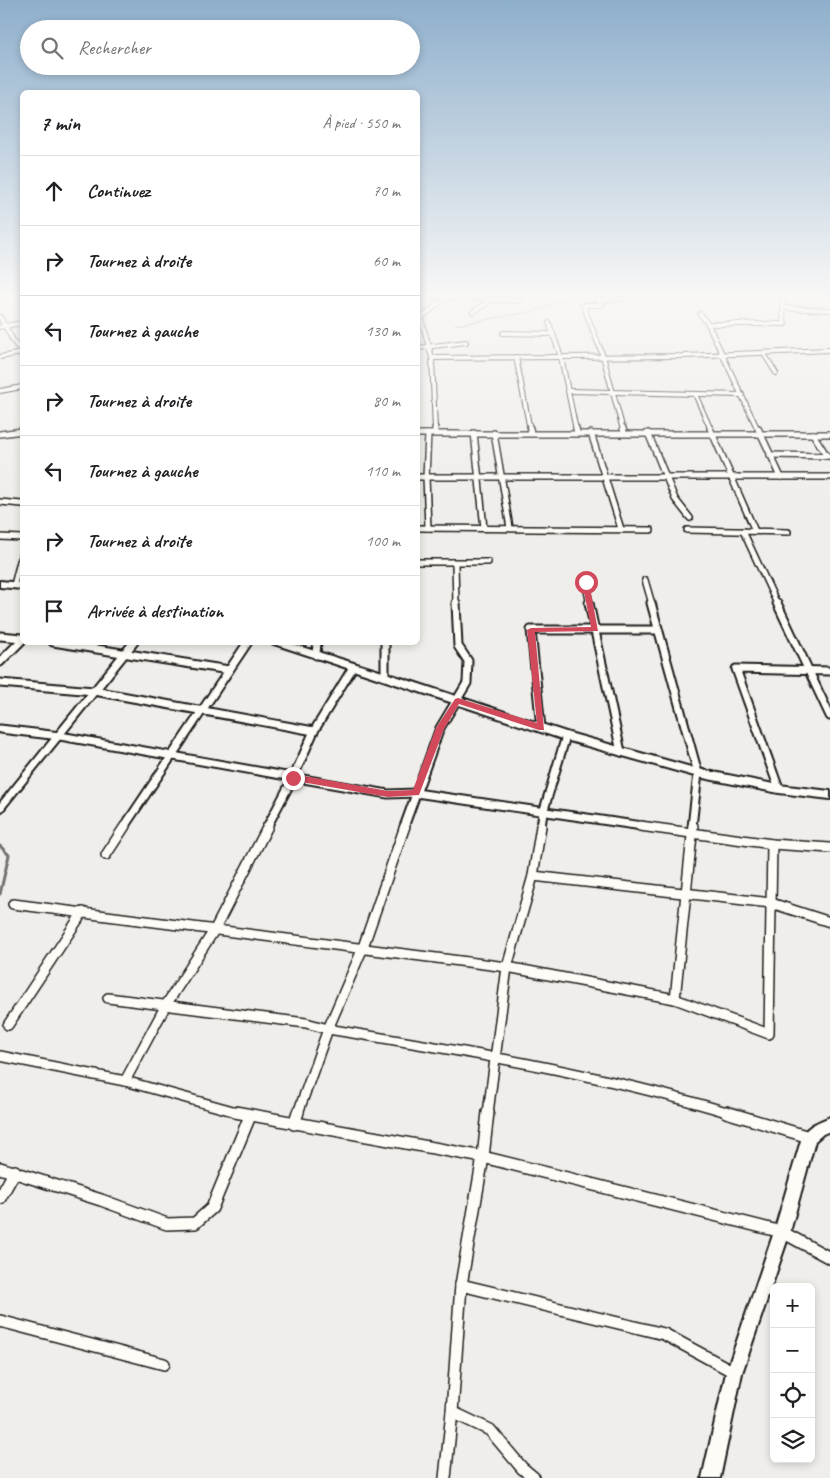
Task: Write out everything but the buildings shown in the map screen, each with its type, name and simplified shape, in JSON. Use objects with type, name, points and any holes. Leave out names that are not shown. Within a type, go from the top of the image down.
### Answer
[{"type":"main road","points":[[0,584],[18,585]]},
{"type":"main road","points":[[283,645],[386,676],[541,728],[621,752],[698,773],[830,795]]},
{"type":"street","points":[[432,362],[435,433]]},
{"type":"street","points":[[517,362],[532,433]]},
{"type":"street","points":[[562,362],[577,433]]},
{"type":"street","points":[[604,362],[624,433]]},
{"type":"street","points":[[726,362],[781,476]]},
{"type":"street","points":[[769,362],[776,373]]},
{"type":"street","points":[[0,391],[20,386]]},
{"type":"street","points":[[569,391],[742,395]]},
{"type":"street","points":[[695,394],[755,531]]},
{"type":"street","points":[[0,434],[20,430]]},
{"type":"street","points":[[474,433],[477,478],[484,528]]},
{"type":"street","points":[[494,433],[510,528]]},
{"type":"street","points":[[591,433],[620,529]]},
{"type":"street","points":[[648,433],[675,499],[690,518]]},
{"type":"street","points":[[420,434],[830,434]]},
{"type":"street","points":[[428,434],[426,477],[428,528]]},
{"type":"street","points":[[812,434],[829,456]]},
{"type":"street","points":[[770,455],[829,456]]},
{"type":"street","points":[[420,477],[604,479],[830,477]]},
{"type":"street","points":[[0,502],[20,504]]},
{"type":"street","points":[[420,528],[651,530]]},
{"type":"street","points":[[687,530],[788,532]]},
{"type":"street","points":[[742,531],[830,716]]},
{"type":"street","points":[[0,537],[20,538]]},
{"type":"street","points":[[420,562],[488,562]]},
{"type":"street","points":[[294,1124],[328,1029],[362,950],[440,728],[458,701],[467,683],[468,661],[458,646],[455,563]]},
{"type":"street","points":[[18,585],[20,569]]},
{"type":"street","points":[[645,580],[698,773],[674,999]]},
{"type":"street","points":[[586,582],[621,752]]},
{"type":"street","points":[[541,728],[531,630],[658,630]]},
{"type":"street","points":[[0,636],[20,639]]},
{"type":"street","points":[[0,662],[20,641]]},
{"type":"street","points":[[72,645],[229,670]]},
{"type":"street","points":[[0,808],[132,645]]},
{"type":"street","points":[[106,856],[246,645]]},
{"type":"street","points":[[316,655],[317,645]]},
{"type":"street","points":[[385,645],[386,676]]},
{"type":"street","points":[[125,1081],[166,1005],[215,929],[293,778],[314,731],[353,667]]},
{"type":"street","points":[[779,788],[736,669],[830,671]]},
{"type":"street","points":[[0,683],[94,691],[314,731]]},
{"type":"street","points":[[0,729],[60,736],[388,794],[416,793],[543,813],[772,844],[830,848]]},
{"type":"street","points":[[445,1478],[452,1412],[461,1285],[483,1157],[494,1056],[507,968],[533,876],[543,813],[566,736]]},
{"type":"street","points":[[13,904],[507,968],[674,999],[769,1034],[772,844]]},
{"type":"street","points":[[533,876],[771,903],[830,922]]},
{"type":"street","points":[[8,1025],[83,912]]},
{"type":"street","points":[[108,998],[306,1023],[328,1029],[494,1056],[671,1095],[809,1137]]},
{"type":"street","points":[[0,1056],[125,1081],[250,1116],[483,1157],[782,1232],[830,1258]]},
{"type":"street","points":[[0,1168],[15,1171],[167,1224],[194,1223],[212,1208],[250,1116]]},
{"type":"street","points":[[711,1478],[734,1373],[782,1232],[809,1137],[818,1129],[830,1124]]},
{"type":"street","points":[[0,1198],[15,1171]]},
{"type":"street","points":[[461,1285],[664,1334],[734,1373]]},
{"type":"street","points":[[0,1321],[164,1364]]},
{"type":"street","points":[[452,1412],[490,1430],[522,1468],[534,1478]]},
{"type":"waterway","points":[[0,846],[9,855],[0,894]]},
{"type":"route","points":[[293,778],[388,794],[416,793],[440,728],[458,701],[541,728],[531,630],[596,630],[586,582]]}]
